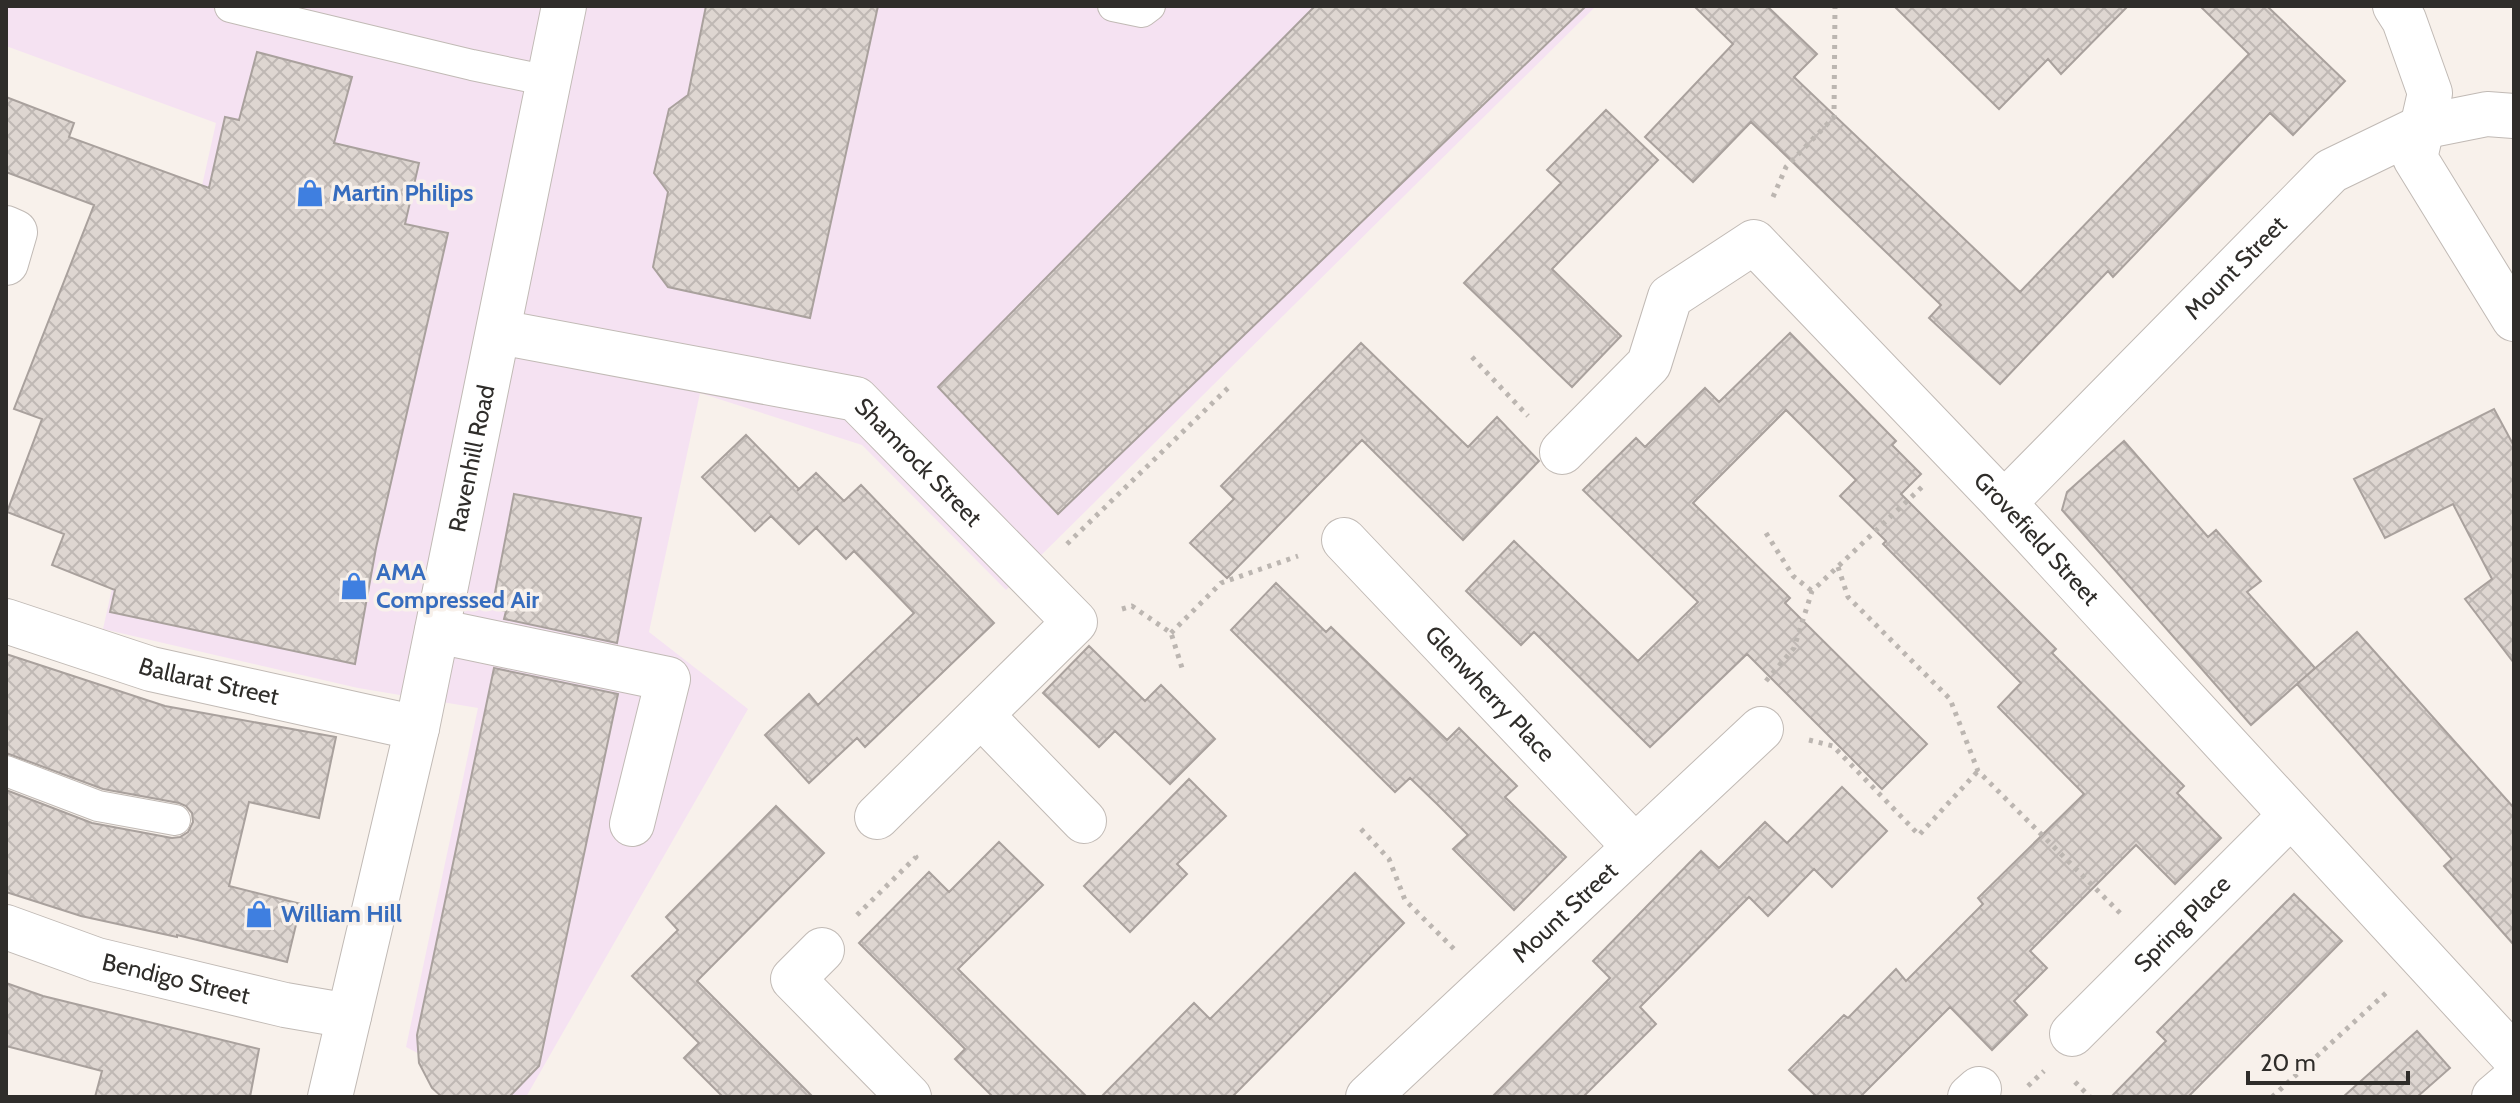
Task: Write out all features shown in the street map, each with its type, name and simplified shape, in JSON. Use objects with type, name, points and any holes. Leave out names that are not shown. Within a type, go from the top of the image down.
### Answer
[{"type":"street","name":"Ravenhill Road","points":[[330,1097],[417,728],[564,6]]},
{"type":"street","points":[[2395,6],[2404,20],[2430,93],[2415,158],[2514,319]]},
{"type":"street","name":"Mount Street","points":[[2004,503],[2331,171],[2422,127],[2487,114],[2514,116]]},
{"type":"street","points":[[6,228],[15,232],[6,263]]},
{"type":"street","points":[[1562,452],[1649,364],[1670,297],[1754,242]]},
{"type":"street","name":"Grovefield Street","points":[[1754,242],[2004,503],[2514,1057]]},
{"type":"street","name":"Shamrock Street","points":[[499,332],[856,399],[1075,622]]},
{"type":"street","name":"Glenwherry Place","points":[[1344,540],[1635,847]]},
{"type":"street","name":"Ballarat Street","points":[[6,621],[151,669],[417,728]]},
{"type":"street","points":[[877,817],[1075,622]]},
{"type":"street","points":[[437,631],[668,679],[632,824]]},
{"type":"street","points":[[981,715],[1084,821]]},
{"type":"street","name":"Mount Street","points":[[1368,1097],[1761,729]]},
{"type":"street","name":"Spring Place","points":[[2072,1034],[2291,815]]},
{"type":"street","name":"Bendigo Street","points":[[6,927],[97,960],[285,1005],[349,1016]]},
{"type":"street","points":[[822,950],[793,979],[909,1097]]},
{"type":"street","points":[[2494,1097],[2514,1080]]},
{"type":"lane","points":[[1113,6],[1142,12],[1150,6]]},
{"type":"lane","points":[[230,7],[549,81]]},
{"type":"lane","points":[[6,771],[98,806],[175,820]]},
{"type":"path","points":[[1754,242],[1786,167],[1834,117],[1835,6]]},
{"type":"path","points":[[1472,357],[1562,452]]},
{"type":"path","points":[[1032,578],[1228,388]]},
{"type":"path","points":[[1957,453],[1812,591],[1794,648],[1767,678],[1761,729],[1833,746],[1919,835],[1978,771]]},
{"type":"path","points":[[1766,533],[1793,576],[1812,591]]},
{"type":"path","points":[[1171,633],[1221,583],[1344,540]]},
{"type":"path","points":[[1838,567],[1848,597],[1950,699],[1978,771],[2156,950]]},
{"type":"path","points":[[1075,622],[1132,606],[1171,633],[1183,671]]},
{"type":"path","points":[[822,950],[916,857],[877,817]]},
{"type":"path","points":[[1361,829],[1389,859],[1405,900],[1489,984]]},
{"type":"path","points":[[2272,1097],[2424,958]]},
{"type":"path","points":[[1974,1093],[2027,1086],[2054,1061],[2072,1034]]},
{"type":"shaded area","points":[[6,6],[1596,6],[1006,590],[862,445],[700,393],[649,632],[748,709],[526,1097],[502,1097],[406,1047],[478,708],[358,688],[103,629],[216,123],[6,46]]},
{"type":"building","points":[[706,6],[878,6],[810,318],[668,287],[653,267],[668,192],[654,173],[669,109],[688,95]]},
{"type":"building","points":[[1315,6],[1586,6],[1058,514],[938,387]]},
{"type":"building","points":[[1694,6],[1767,6],[1817,54],[1794,77],[2020,292],[2249,54],[2200,6],[2267,6],[2345,81],[2293,135],[2270,113],[2113,277],[2108,271],[2000,384],[1929,318],[1941,305],[1751,122],[1693,182],[1645,137],[1733,44]]},
{"type":"building","points":[[1894,6],[2128,6],[2061,74],[2048,59],[1999,109]]},
{"type":"building","points":[[257,52],[352,77],[334,143],[419,163],[405,224],[448,233],[376,548],[355,664],[110,612],[115,590],[52,565],[64,534],[7,512],[42,419],[14,409],[94,205],[6,172],[6,97],[74,123],[69,137],[209,188],[225,117],[239,120]]},
{"type":"building","points":[[1606,110],[1658,160],[1552,269],[1621,336],[1572,387],[1464,283],[1561,183],[1547,170]]},
{"type":"building","points":[[1790,333],[1896,441],[1892,445],[1921,474],[1901,494],[2056,649],[2052,653],[2184,786],[2177,793],[2221,838],[2175,884],[2136,845],[2030,951],[2047,968],[2014,1001],[2027,1015],[1992,1050],[1950,1007],[1860,1097],[1817,1097],[1789,1070],[1844,1015],[1848,1018],[1896,969],[1906,981],[1983,904],[1978,898],[2084,794],[1998,707],[2021,683],[1883,544],[1886,541],[1840,496],[1856,480],[1786,410],[1693,503],[1790,598],[1785,603],[1927,744],[1882,789],[1747,654],[1650,747],[1534,632],[1521,645],[1466,591],[1514,541],[1638,661],[1698,602],[1583,490],[1636,438],[1645,447],[1705,388],[1719,402]]},
{"type":"building","points":[[1361,343],[1468,447],[1497,417],[1539,461],[1463,540],[1362,440],[1227,578],[1190,543],[1234,499],[1221,486]]},
{"type":"building","points":[[2494,409],[2514,446],[2514,663],[2465,599],[2492,579],[2453,504],[2385,538],[2354,479]]},
{"type":"building","points":[[746,435],[799,489],[797,491],[816,473],[844,501],[861,485],[994,623],[865,747],[857,738],[809,783],[765,735],[809,694],[818,705],[914,613],[854,551],[846,559],[816,528],[818,526],[799,544],[771,516],[755,531],[702,477]]},
{"type":"building","points":[[2124,441],[2208,537],[2216,530],[2261,581],[2247,592],[2315,668],[2251,725],[2062,510],[2067,492]]},
{"type":"building","points":[[514,494],[641,518],[617,643],[504,619],[506,611],[492,608]]},
{"type":"building","points":[[1276,583],[1326,632],[1331,627],[1447,740],[1459,728],[1517,786],[1505,797],[1566,857],[1514,910],[1453,849],[1468,835],[1438,805],[1410,778],[1395,792],[1231,630]]},
{"type":"building","points":[[2357,632],[2514,808],[2514,945],[2444,866],[2452,859],[2297,684]]},
{"type":"building","points":[[1089,646],[1145,701],[1161,685],[1215,739],[1170,784],[1115,731],[1099,747],[1043,693]]},
{"type":"building","points":[[6,654],[165,706],[336,737],[319,818],[249,802],[229,886],[301,904],[287,962],[81,916],[6,892],[6,790],[92,823],[172,838],[188,832],[193,822],[192,813],[179,803],[103,789],[6,753]]},
{"type":"building","points":[[494,668],[618,694],[539,1066],[509,1097],[442,1097],[432,1088],[419,1063],[417,1035]]},
{"type":"building","points":[[1189,779],[1226,816],[1177,864],[1187,874],[1130,932],[1084,886]]},
{"type":"building","points":[[1842,787],[1887,831],[1832,887],[1814,869],[1768,916],[1749,897],[1640,1007],[1656,1024],[1583,1097],[1492,1097],[1610,978],[1593,961],[1701,851],[1719,868],[1765,822],[1787,843]]},
{"type":"building","points":[[776,806],[824,853],[697,981],[813,1097],[723,1097],[684,1058],[699,1043],[632,976],[678,930],[666,917]]},
{"type":"building","points":[[999,842],[1043,885],[958,969],[1087,1097],[993,1097],[955,1059],[965,1049],[859,943],[929,872],[949,892]]},
{"type":"building","points":[[1355,873],[1404,923],[1232,1097],[1101,1097],[1194,1003],[1210,1019]]},
{"type":"building","points":[[2294,894],[2342,941],[2188,1097],[2111,1097],[2166,1041],[2157,1032]]},
{"type":"building","points":[[6,983],[43,996],[259,1049],[250,1097],[95,1097],[102,1071],[6,1046]]},
{"type":"building","points":[[2417,1031],[2450,1068],[2417,1097],[2343,1097]]},
{"type":"place","name":"Martin Philips","points":[[310,193]]},
{"type":"place","name":"AMA Compressed Air","points":[[354,586]]},
{"type":"place","name":"William Hill","points":[[259,914]]}]
